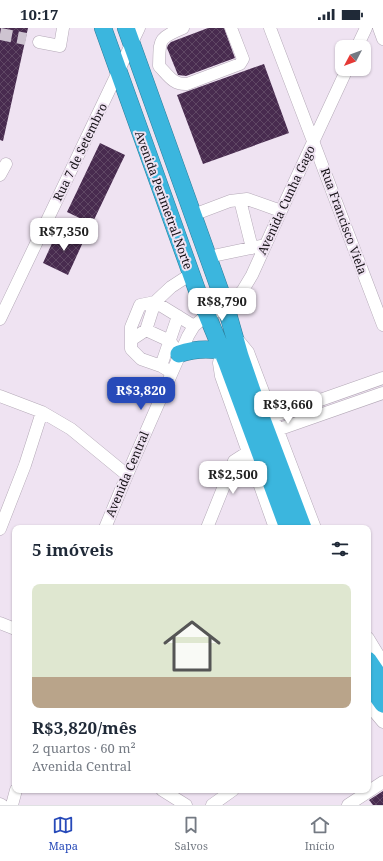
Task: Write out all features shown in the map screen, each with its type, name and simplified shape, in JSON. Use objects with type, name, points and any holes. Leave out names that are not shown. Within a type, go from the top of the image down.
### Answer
[{"type":"highway","name":"Avenida Perimetral Norte","points":[[103,28],[191,274],[201,321],[221,351],[227,363],[287,525]]},
{"type":"highway","name":"Avenida Perimetral Norte","points":[[129,36],[226,307],[240,356],[260,414],[302,525]]},
{"type":"highway","points":[[174,348],[202,348],[221,351]]},
{"type":"highway","points":[[371,664],[383,682]]},
{"type":"highway","points":[[371,688],[383,704]]},
{"type":"street","points":[[39,42],[60,46],[63,28]]},
{"type":"street","name":"Rua 7 de Setembro","points":[[0,319],[119,71],[129,36],[139,28]]},
{"type":"street","points":[[184,28],[167,35],[160,43],[159,66],[176,83],[180,84],[186,84],[240,64],[243,59],[232,28]]},
{"type":"street","name":"Rua Francisco Viela","points":[[270,28],[383,325]]},
{"type":"street","points":[[360,40],[366,28]]},
{"type":"street","points":[[379,28],[383,39]]},
{"type":"street","points":[[143,74],[159,66]]},
{"type":"street","name":"Avenida Cunha Gago","points":[[201,321],[234,301],[252,275],[344,76]]},
{"type":"street","points":[[0,175],[6,164]]},
{"type":"street","points":[[193,215],[230,201],[247,199],[281,210]]},
{"type":"street","points":[[240,200],[252,248]]},
{"type":"street","points":[[208,257],[265,245]]},
{"type":"street","points":[[131,340],[146,330],[155,302],[170,287],[191,274]]},
{"type":"street","points":[[166,369],[141,359],[131,349],[131,327],[140,305],[155,302],[178,316],[201,321]]},
{"type":"street","points":[[146,330],[174,348],[178,316]]},
{"type":"street","name":"Avenida Central","points":[[106,525],[127,475],[174,348],[201,321]]},
{"type":"street","points":[[235,337],[248,352],[314,525]]},
{"type":"street","points":[[221,351],[219,356],[221,376],[274,525]]},
{"type":"street","points":[[272,417],[383,378]]},
{"type":"street","points":[[277,430],[383,393]]},
{"type":"street","points":[[0,396],[42,412],[71,429],[127,475]]},
{"type":"street","points":[[293,410],[297,424]]},
{"type":"street","points":[[0,529],[25,465],[42,412]]},
{"type":"street","points":[[208,525],[234,461],[248,452]]},
{"type":"street","points":[[0,623],[12,628]]},
{"type":"street","points":[[371,643],[383,663]]},
{"type":"street","points":[[371,708],[383,722]]},
{"type":"street","points":[[371,790],[383,782]]},
{"type":"street","points":[[12,805],[15,793]]},
{"type":"street","points":[[167,793],[186,805]]},
{"type":"street","points":[[212,805],[229,793]]},
{"type":"street","points":[[348,805],[366,793]]},
{"type":"building","points":[[0,28],[28,28],[3,141],[0,140]]},
{"type":"building","points":[[208,28],[224,28],[235,58],[186,76],[178,75],[167,48],[168,45],[171,42]]},
{"type":"building","points":[[264,64],[289,133],[203,164],[177,95]]},
{"type":"building","points":[[100,143],[125,155],[92,224],[67,212]]},
{"type":"building","points":[[59,228],[84,240],[68,275],[43,263]]},
{"type":"building","points":[[383,791],[383,805],[373,805],[369,800]]},
{"type":"tunnel","points":[[0,34],[26,39]]}]
